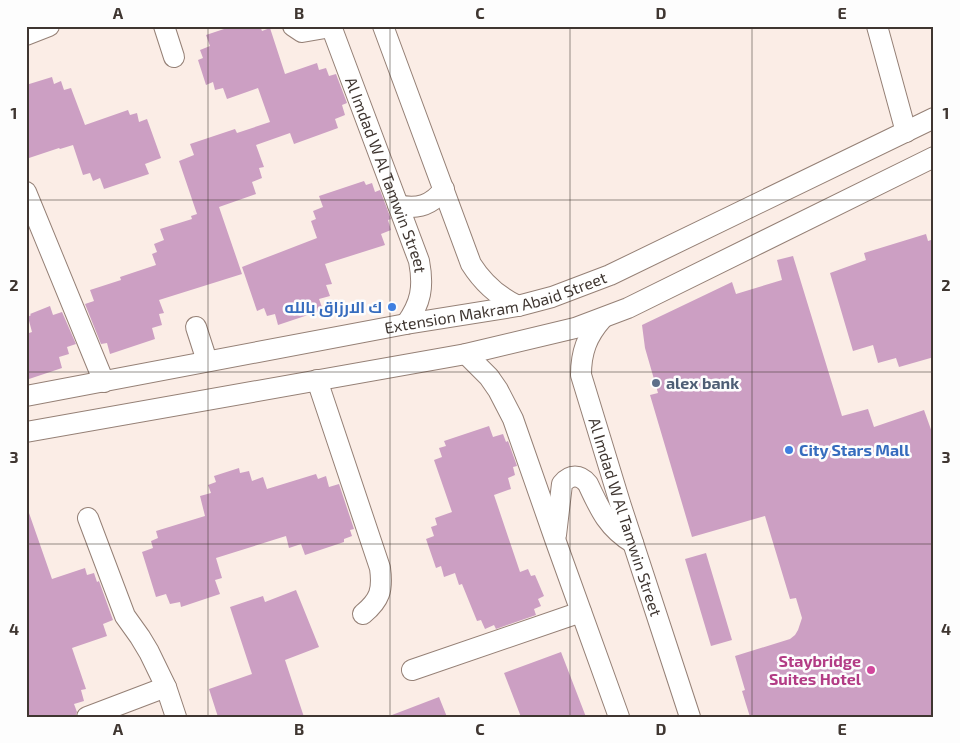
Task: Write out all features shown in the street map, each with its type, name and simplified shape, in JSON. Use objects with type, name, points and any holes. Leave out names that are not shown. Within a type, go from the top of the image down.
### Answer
[{"type":"street","points":[[26,35],[49,26]]},
{"type":"street","points":[[164,26],[174,57]]},
{"type":"street","points":[[293,26],[302,32],[331,26]]},
{"type":"street","name":"Al Imdad W Al Tamwin Street","points":[[331,26],[419,261],[422,284],[420,298],[415,311],[406,324]]},
{"type":"street","points":[[383,26],[471,264],[478,276],[496,294],[518,306]]},
{"type":"street","points":[[877,26],[906,132]]},
{"type":"street","name":"Extension Makram Abaid Street","points":[[26,396],[406,324],[518,306],[552,297],[610,275],[934,118]]},
{"type":"street","points":[[26,432],[466,354],[576,328],[602,319],[774,237],[934,157]]},
{"type":"street","points":[[398,205],[415,208],[424,206],[444,189]]},
{"type":"street","points":[[26,192],[104,382]]},
{"type":"street","name":"Al Imdad W Al Tamwin Street","points":[[602,319],[592,331],[585,344],[581,359],[581,375],[690,717]]},
{"type":"street","points":[[196,327],[207,361]]},
{"type":"street","points":[[466,354],[489,377],[510,412],[619,717]]},
{"type":"street","points":[[317,380],[380,568],[382,581],[380,594],[373,605],[363,614]]},
{"type":"street","points":[[556,542],[562,484],[566,479],[578,476],[588,484],[607,521],[614,530],[633,543]]},
{"type":"street","points":[[88,518],[125,616],[140,637],[166,687],[176,717]]},
{"type":"street","points":[[412,670],[581,612]]},
{"type":"street","points":[[87,717],[166,687]]},
{"type":"building","points":[[233,26],[260,26],[262,31],[270,28],[285,74],[317,63],[319,70],[326,68],[329,76],[336,74],[347,103],[342,105],[345,115],[335,119],[338,128],[294,144],[290,133],[256,145],[264,167],[259,168],[262,178],[252,182],[256,194],[219,207],[242,274],[159,300],[164,313],[159,314],[162,325],[152,328],[155,339],[110,354],[107,343],[101,344],[85,304],[94,301],[90,290],[121,280],[120,277],[156,265],[152,254],[157,252],[154,244],[164,240],[160,229],[192,219],[191,216],[197,214],[179,161],[194,155],[190,144],[235,129],[237,133],[270,122],[258,88],[227,99],[223,88],[215,90],[213,82],[206,85],[198,60],[203,58],[200,50],[210,46],[206,35]]},
{"type":"building","points":[[52,77],[54,84],[61,81],[64,90],[71,88],[85,125],[128,110],[130,115],[137,113],[139,122],[147,119],[161,158],[145,164],[149,174],[104,189],[100,178],[93,181],[90,173],[83,175],[73,145],[26,159],[26,85]]},
{"type":"building","points":[[364,181],[366,185],[372,183],[375,192],[380,190],[391,219],[388,220],[391,230],[381,234],[385,245],[325,264],[332,284],[326,285],[330,296],[319,299],[323,310],[278,325],[275,314],[267,316],[264,308],[257,311],[242,267],[317,238],[311,221],[316,219],[313,211],[323,207],[319,196]]},
{"type":"building","points":[[926,234],[928,241],[934,239],[934,357],[899,367],[896,358],[878,363],[873,345],[853,351],[830,273],[866,260],[864,253]]},
{"type":"building","name":"City Stars Mall","points":[[793,256],[842,416],[868,409],[874,427],[924,410],[934,438],[934,717],[750,717],[742,691],[745,690],[735,656],[790,639],[795,635],[802,618],[796,598],[790,599],[765,516],[692,537],[650,395],[658,393],[645,348],[642,325],[732,282],[736,294],[782,280],[777,260]]},
{"type":"building","points":[[50,306],[53,315],[62,312],[76,344],[67,347],[69,354],[59,357],[62,368],[26,380],[26,334],[32,332],[28,317],[30,314]]},
{"type":"building","points":[[489,426],[493,437],[503,434],[506,442],[508,441],[517,466],[513,467],[515,475],[508,478],[511,489],[494,495],[520,572],[528,569],[531,576],[535,575],[544,596],[538,599],[541,606],[534,609],[536,615],[496,629],[494,625],[485,629],[481,620],[477,621],[462,584],[459,585],[455,573],[444,577],[441,566],[436,568],[426,539],[434,536],[431,527],[437,525],[435,518],[452,512],[434,460],[442,457],[439,448],[446,446],[444,441]]},
{"type":"building","points":[[239,468],[240,473],[249,471],[252,481],[263,477],[267,489],[316,474],[318,479],[326,476],[329,487],[339,484],[354,529],[350,530],[352,536],[344,539],[344,542],[305,555],[301,544],[289,548],[286,536],[216,558],[222,578],[215,580],[220,594],[181,607],[180,602],[170,604],[166,594],[156,597],[142,552],[153,548],[151,541],[158,538],[156,531],[205,516],[200,496],[211,493],[208,485],[216,482],[214,476]]},
{"type":"building","points":[[29,513],[52,579],[85,568],[87,575],[94,573],[97,582],[99,581],[113,620],[103,624],[107,636],[72,648],[86,689],[81,690],[84,701],[74,704],[77,712],[75,717],[26,717],[26,514]]},
{"type":"building","points":[[706,553],[732,640],[711,646],[685,559]]},
{"type":"building","points":[[296,590],[319,647],[285,660],[304,717],[218,717],[209,689],[252,674],[230,607],[263,596],[265,602]]},
{"type":"building","points":[[561,652],[586,717],[521,717],[504,673]]},
{"type":"building","points":[[439,697],[447,717],[392,717],[392,715]]},
{"type":"place","name":"ك الارزاق بالله","points":[[392,307]]},
{"type":"place","name":"alex bank","points":[[656,383]]},
{"type":"place","name":"City Stars Mall","points":[[789,450]]},
{"type":"place","name":"Staybridge Suites Hotel","points":[[871,670]]}]
